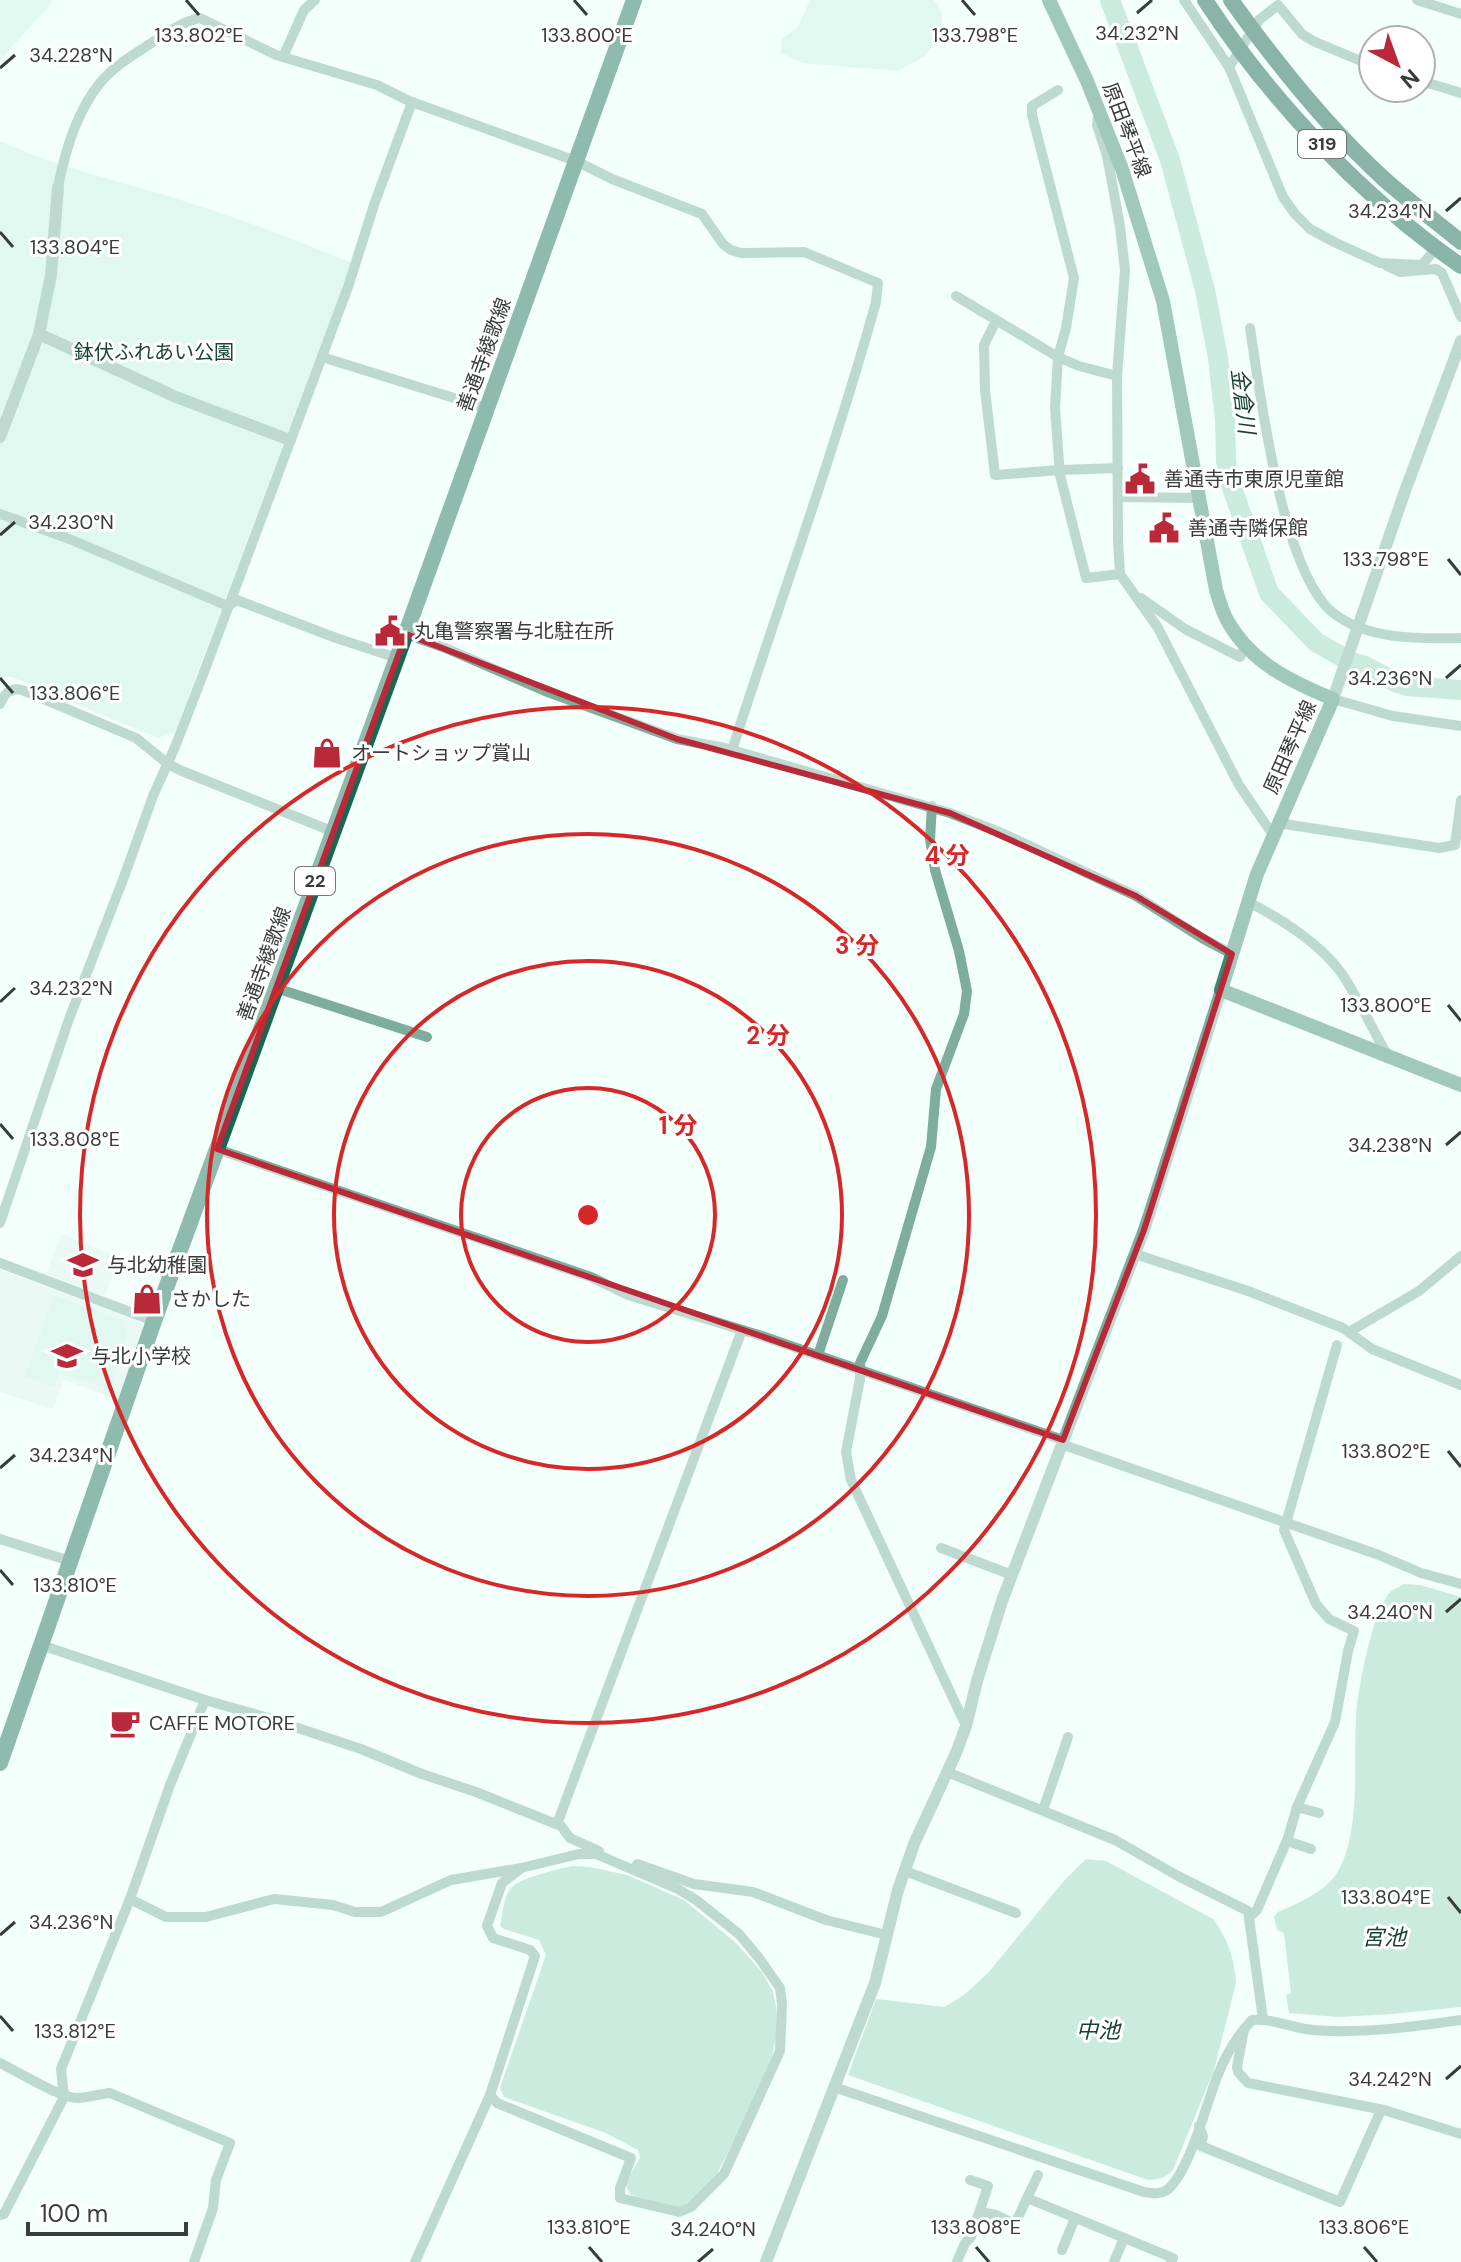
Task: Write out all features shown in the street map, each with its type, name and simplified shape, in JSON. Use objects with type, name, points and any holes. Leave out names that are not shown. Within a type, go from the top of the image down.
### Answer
[{"type":"highway","name":"319","points":[[1205,0],[1272,91],[1345,168],[1409,227],[1461,266]]},
{"type":"highway","name":"319","points":[[1231,0],[1292,81],[1364,159],[1461,242]]},
{"type":"main road","name":"善通寺綾歌線","points":[[0,1763],[154,1321],[634,0]]},
{"type":"main road","name":"原田琴平線","points":[[1049,0],[1087,81],[1122,169],[1163,301],[1197,498],[1216,590],[1227,620],[1245,645],[1272,671],[1295,683],[1334,694],[1248,902],[1221,990]]},
{"type":"main road","points":[[1221,990],[1461,1085]]},
{"type":"street","points":[[283,57],[304,10],[315,0]]},
{"type":"street","points":[[1184,0],[1229,67],[1283,197],[1295,214],[1310,229],[1400,272],[1436,269],[1442,273],[1461,317]]},
{"type":"street","points":[[1417,0],[1461,14]]},
{"type":"street","points":[[1229,67],[1259,20],[1278,5],[1302,34],[1357,59]]},
{"type":"street","points":[[0,437],[39,334],[51,275],[58,187],[83,108],[101,81],[124,61],[166,33],[189,20],[200,18],[254,46],[377,85],[412,102],[576,161],[612,179],[702,214],[713,233],[731,250],[741,253],[804,252],[878,283],[876,302],[835,444],[732,750]]},
{"type":"street","points":[[1437,86],[1461,93]]},
{"type":"street","points":[[1058,90],[1032,106],[1032,115],[1074,278],[1058,357],[1055,408],[1060,470],[1086,578],[1120,574]]},
{"type":"street","points":[[0,1223],[69,1019],[322,357],[412,102]]},
{"type":"street","points":[[1099,111],[1097,125],[1107,156],[1125,270],[1117,376],[1120,574],[1158,628],[1239,785],[1276,829],[1439,848],[1455,845],[1461,800]]},
{"type":"street","points":[[1380,263],[1422,265],[1436,248]]},
{"type":"street","points":[[956,296],[1058,357],[1117,376]]},
{"type":"street","points":[[996,321],[984,345],[985,390],[995,475],[1118,468]]},
{"type":"street","points":[[1250,328],[1264,423],[1286,517],[1302,566],[1315,593],[1332,611],[1358,627],[1393,637],[1461,638]]},
{"type":"street","points":[[39,334],[176,397],[290,440]]},
{"type":"street","points":[[1461,341],[1334,694],[1393,716],[1461,726]]},
{"type":"street","points":[[322,357],[486,408]]},
{"type":"street","points":[[1118,497],[1197,498]]},
{"type":"street","points":[[0,514],[67,538],[228,606]]},
{"type":"street","points":[[1136,595],[1185,629],[1240,657],[1245,645]]},
{"type":"street","points":[[228,606],[237,600],[397,658]]},
{"type":"street","points":[[406,634],[545,691],[677,739],[732,750],[932,806],[1004,834],[1136,896],[1232,954]]},
{"type":"street","points":[[0,704],[11,690],[22,690],[136,738],[168,764],[334,832]]},
{"type":"street","points":[[932,806],[930,839],[935,870],[962,964],[967,991],[964,1014],[936,1089],[931,1147],[882,1316],[860,1363],[846,1452],[851,1480],[966,1726]]},
{"type":"street","points":[[1248,902],[1293,929],[1333,962],[1388,1056]]},
{"type":"street","points":[[276,988],[427,1037]]},
{"type":"street","points":[[766,2262],[875,1983],[905,1871],[966,1726],[977,1681],[1012,1575],[1144,1230],[1221,990]]},
{"type":"street","points":[[217,1149],[591,1277],[628,1295],[818,1355],[1379,1555],[1421,1573],[1461,1584]]},
{"type":"street","points":[[1135,1254],[1248,1291],[1349,1332],[1372,1349],[1461,1385]]},
{"type":"street","points":[[1349,1332],[1419,1291],[1461,1256]]},
{"type":"street","points":[[0,1263],[154,1321]]},
{"type":"street","points":[[818,1355],[843,1280]]},
{"type":"street","points":[[557,1824],[742,1330]]},
{"type":"street","points":[[1249,1917],[1257,1910],[1287,1841],[1297,1807],[1335,1722],[1354,1631],[1329,1619],[1316,1604],[1284,1530],[1337,1345]]},
{"type":"street","points":[[0,1539],[70,1561]]},
{"type":"street","points":[[941,1548],[1012,1575]]},
{"type":"street","points":[[41,1645],[361,1749],[557,1824],[582,1845],[681,1880],[753,1892],[826,1920],[887,1935]]},
{"type":"street","points":[[0,2215],[4,2214],[64,2097],[61,2069],[130,1899],[170,1785],[205,1700]]},
{"type":"street","points":[[1043,1810],[1065,1760],[1068,1737]]},
{"type":"street","points":[[947,1772],[1115,1840],[1248,1911],[1263,2019]]},
{"type":"street","points":[[1297,1807],[1319,1813]]},
{"type":"street","points":[[1287,1841],[1311,1849]]},
{"type":"street","points":[[130,1899],[166,1917],[206,1917],[274,1899],[333,1905],[355,1912],[381,1912],[451,1880],[579,1854],[596,1854],[678,1889],[696,1900],[739,1934],[780,1988],[780,2051],[724,2174],[691,2207],[679,2212],[620,2198],[620,2188],[631,2158],[497,2103],[490,2095]]},
{"type":"street","points":[[415,2262],[490,2095],[535,1956],[530,1950],[493,1938],[487,1926],[502,1883],[521,1868]]},
{"type":"street","points":[[905,1871],[951,1881],[993,1898],[1016,1913]]},
{"type":"street","points":[[834,2087],[1144,2192],[1158,2194],[1166,2191],[1183,2169],[1217,2075],[1235,2039],[1252,2020],[1263,2019],[1312,2030],[1351,2031],[1461,2020]]},
{"type":"street","points":[[1244,2028],[1237,2067],[1248,2083],[1381,2110],[1461,2134]]},
{"type":"street","points":[[0,2063],[64,2097],[110,2093],[230,2143],[216,2180],[213,2208],[194,2262]]},
{"type":"street","points":[[1201,2146],[1340,2202],[1381,2110]]},
{"type":"street","points":[[1183,2169],[1201,2146],[1203,2136],[1199,2126]]},
{"type":"street","points":[[980,2212],[1015,2224],[1038,2175]]},
{"type":"street","points":[[957,2262],[971,2237],[988,2186],[970,2180]]},
{"type":"street","points":[[1027,2198],[1173,2258],[1171,2262]]},
{"type":"street","points":[[1062,2250],[1075,2218]]},
{"type":"street","points":[[1114,2262],[1124,2238]]},
{"type":"highlighted area","points":[[406,634],[677,739],[950,813],[1136,896],[1232,954],[1144,1230],[1063,1440],[217,1149]]},
{"type":"shaded area","name":"与北幼稚園","points":[[61,1234],[120,1256],[105,1296],[46,1274]]},
{"type":"shaded area","name":"与北小学校","points":[[0,1270],[139,1320],[143,1332],[119,1400],[64,1380],[53,1409],[0,1392]]},
{"type":"green space","points":[[0,0],[51,0],[50,5],[0,60]]},
{"type":"green space","points":[[810,0],[934,0],[941,10],[943,29],[925,56],[898,71],[803,63],[781,53],[782,39],[798,27]]},
{"type":"green space","name":"鉢伏ふれあい公園","points":[[0,141],[62,165],[238,219],[352,263],[175,732],[158,738],[12,677],[4,677],[0,686]]},
{"type":"green space","points":[[54,1295],[123,1321],[127,1335],[110,1389],[60,1373],[54,1387],[24,1377]]},
{"type":"water","name":"宮池","points":[[1404,1584],[1420,1585],[1461,1597],[1461,2007],[1338,2017],[1289,2013],[1286,1995],[1291,1993],[1284,1933],[1277,1930],[1274,1916],[1323,1888],[1344,1860],[1353,1821],[1355,1737],[1362,1675],[1385,1599]]},
{"type":"water","name":"中池","points":[[1086,1859],[1106,1861],[1213,1919],[1226,1941],[1234,1965],[1236,1983],[1214,2070],[1173,2170],[1159,2179],[1148,2180],[848,2075],[876,1999],[945,2007],[965,1994],[988,1973],[1062,1883]]},
{"type":"water","points":[[572,1866],[627,1875],[684,1900],[736,1943],[762,1972],[773,1992],[777,2034],[772,2056],[753,2103],[713,2182],[694,2200],[676,2209],[658,2206],[630,2194],[625,2183],[640,2158],[638,2150],[606,2133],[504,2097],[500,2088],[546,1955],[539,1940],[500,1926],[506,1896],[511,1888],[522,1881]]},
{"type":"waterway","name":"金倉川","points":[[1110,0],[1170,160],[1205,290],[1218,358],[1230,482],[1269,593],[1316,642],[1349,661],[1407,686],[1461,690]]},
{"type":"place","name":"善通寺市東原児童館","points":[[1140,479]]},
{"type":"place","name":"善通寺隣保館","points":[[1164,528]]},
{"type":"place","name":"丸亀警察署与北駐在所","points":[[390,631]]},
{"type":"place","name":"オートショップ賞山","points":[[327,753]]},
{"type":"place","name":"与北幼稚園","points":[[83,1265]]},
{"type":"place","name":"さかした","points":[[147,1299]]},
{"type":"place","name":"与北小学校","points":[[67,1356]]},
{"type":"place","name":"CAFFE MOTORE","points":[[125,1723]]}]
